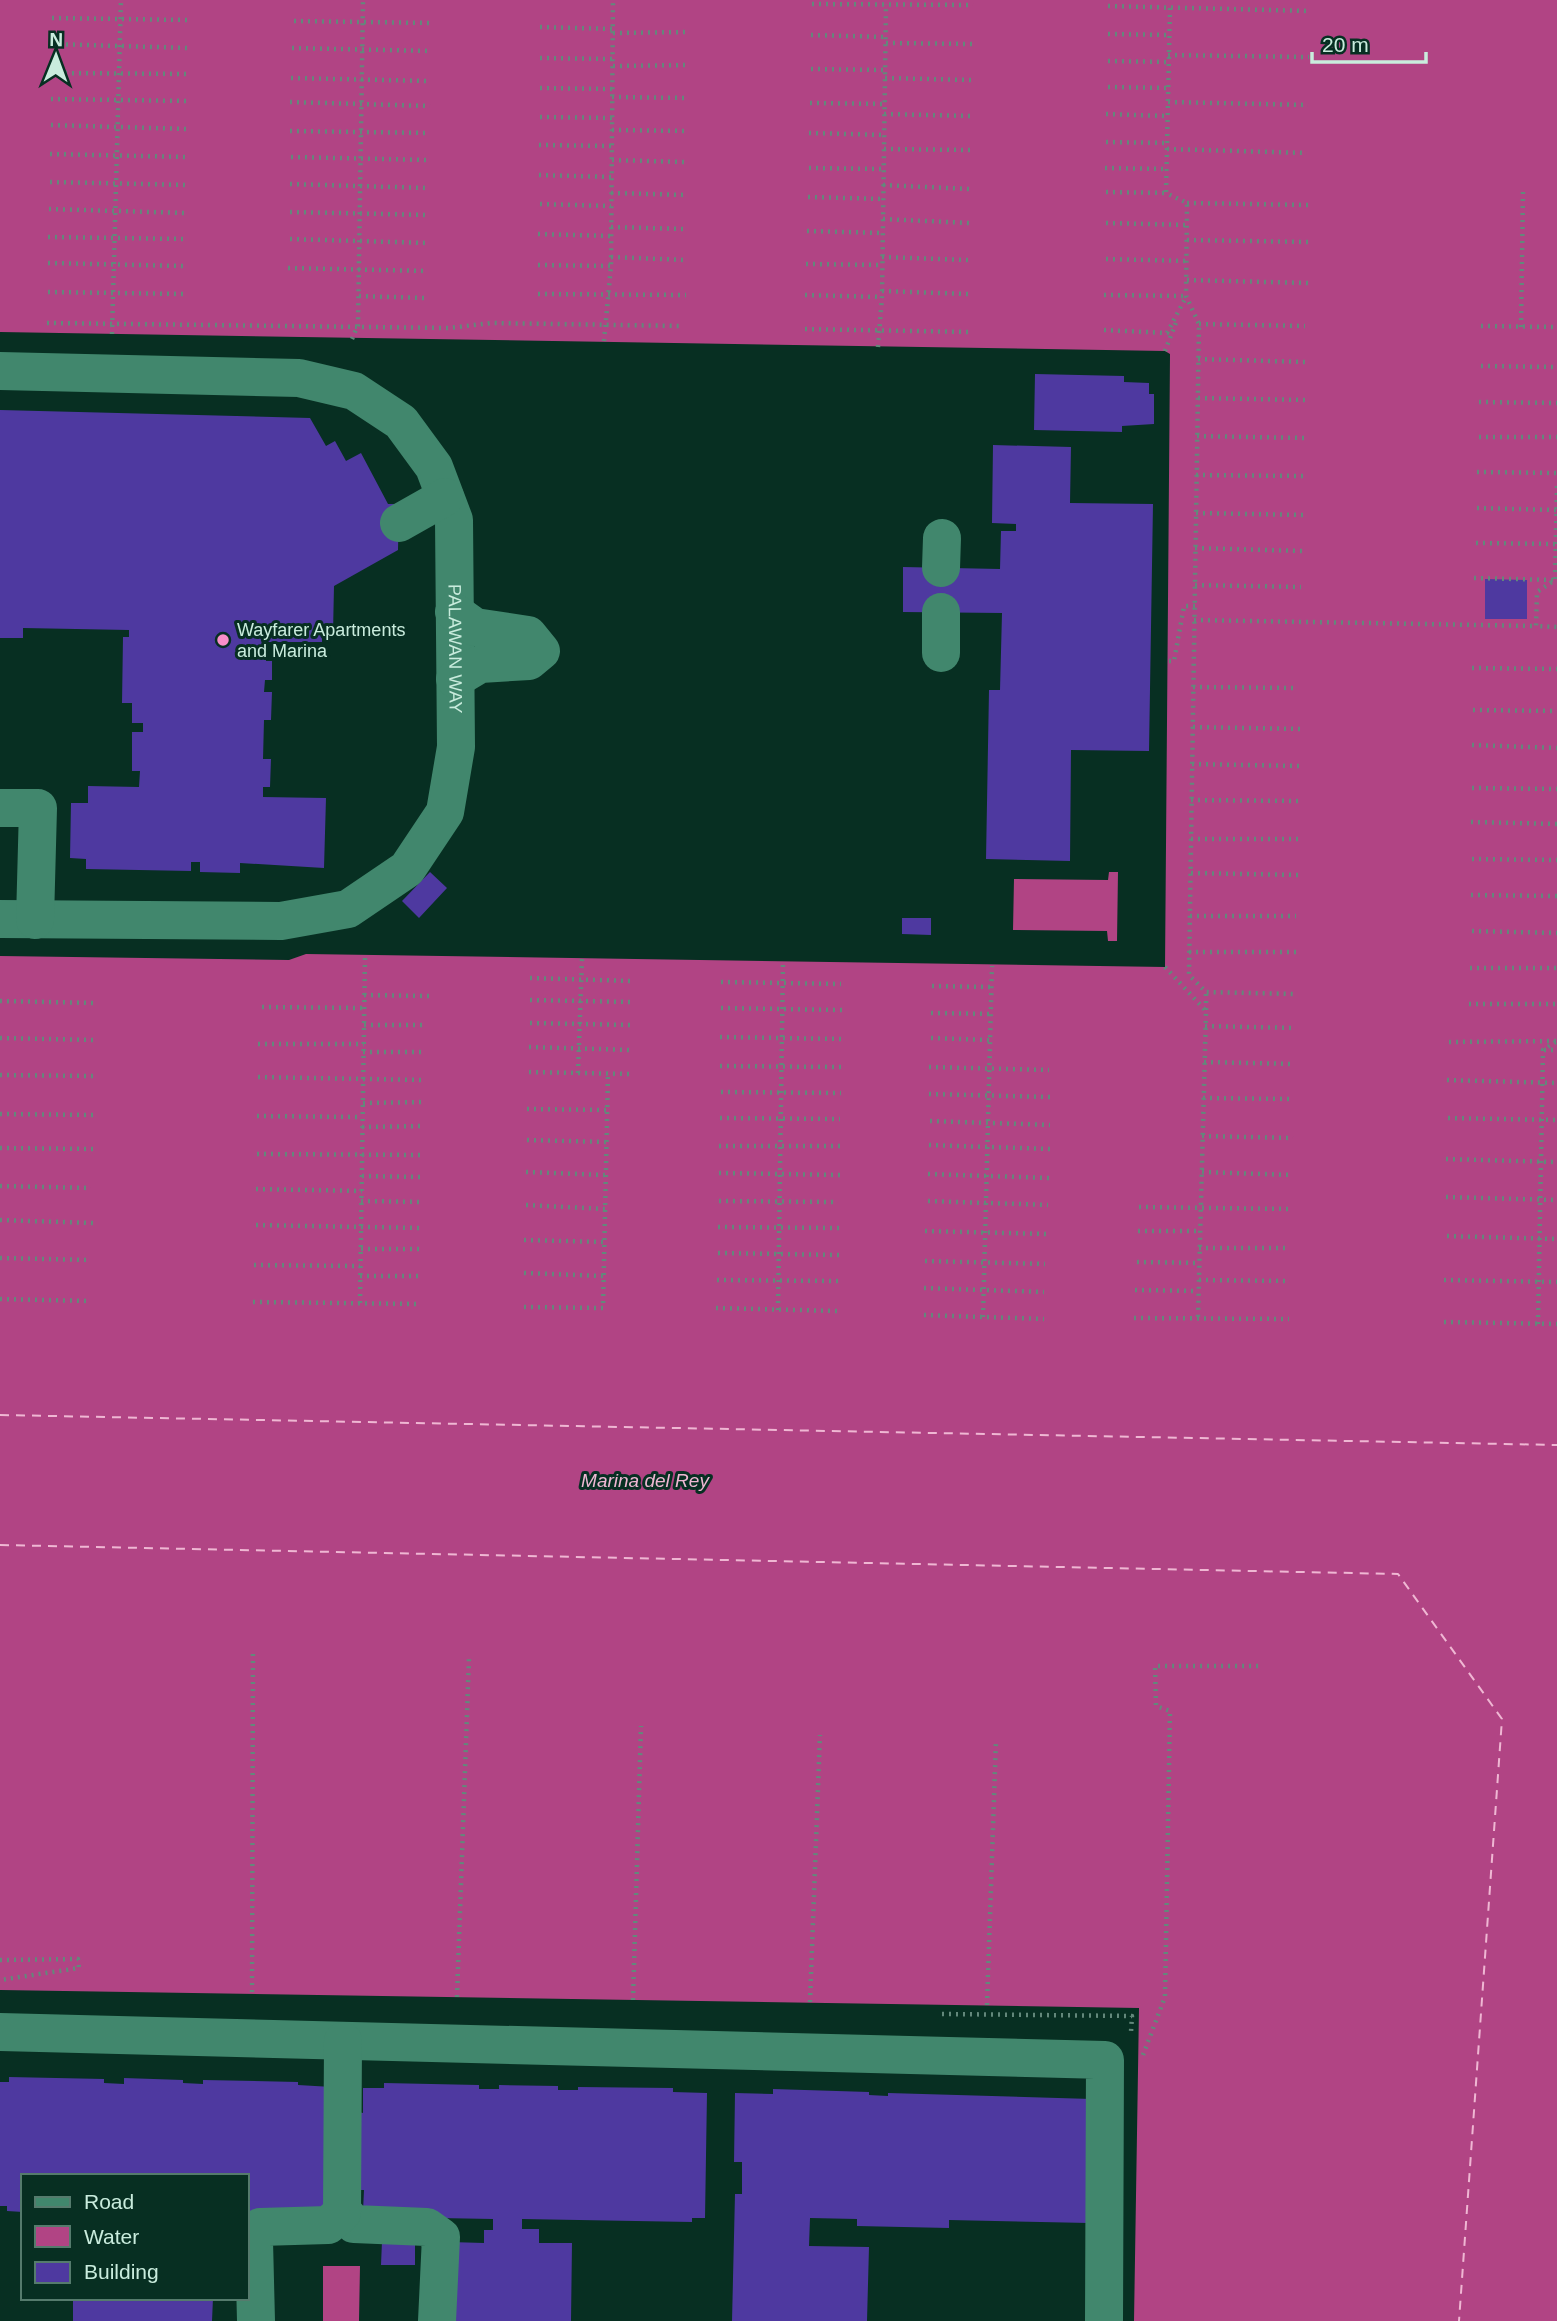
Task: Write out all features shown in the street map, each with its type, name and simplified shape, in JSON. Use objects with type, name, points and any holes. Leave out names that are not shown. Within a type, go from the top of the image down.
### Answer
[{"type":"street","name":"PALAWAN WAY","points":[[0,372],[299,378],[355,391],[401,422],[434,467],[454,520],[456,747],[445,812],[407,869],[348,909],[281,921],[17,919]]},
{"type":"street","points":[[398,523],[445,497]]},
{"type":"street","points":[[454,612],[475,627],[528,635],[541,651],[529,661],[480,664],[455,679]]},
{"type":"street","points":[[941,612],[941,653]]},
{"type":"street","points":[[0,808],[38,808],[17,919]]},
{"type":"street","points":[[0,2032],[1105,2060],[1104,2321]]},
{"type":"street","points":[[342,2041],[342,2211],[354,2224],[427,2227],[441,2237],[437,2321]]},
{"type":"street","points":[[256,2321],[254,2241],[260,2227],[328,2225],[342,2211]]},
{"type":"path","points":[[112,334],[121,0]]},
{"type":"path","points":[[352,339],[358,325],[359,296],[363,0]]},
{"type":"path","points":[[604,341],[611,266],[613,0]]},
{"type":"path","points":[[812,4],[973,5]]},
{"type":"path","points":[[878,346],[882,294],[886,4]]},
{"type":"path","points":[[1108,6],[1310,11]]},
{"type":"path","points":[[1166,193],[1170,8]]},
{"type":"path","points":[[52,18],[189,20]]},
{"type":"path","points":[[294,21],[431,23]]},
{"type":"path","points":[[540,27],[688,32]]},
{"type":"path","points":[[1108,34],[1169,35]]},
{"type":"path","points":[[811,35],[972,44]]},
{"type":"path","points":[[52,44],[189,48]]},
{"type":"path","points":[[292,48],[431,51]]},
{"type":"path","points":[[1168,55],[1309,57]]},
{"type":"path","points":[[540,58],[613,59]]},
{"type":"path","points":[[1108,61],[1168,62]]},
{"type":"path","points":[[613,66],[689,65]]},
{"type":"path","points":[[811,69],[885,70]]},
{"type":"path","points":[[51,73],[189,75]]},
{"type":"path","points":[[291,78],[429,80]]},
{"type":"path","points":[[885,78],[971,80]]},
{"type":"path","points":[[1108,87],[1168,88]]},
{"type":"path","points":[[540,88],[612,89]]},
{"type":"path","points":[[612,97],[689,98]]},
{"type":"path","points":[[51,99],[188,101]]},
{"type":"path","points":[[290,102],[430,106]]},
{"type":"path","points":[[1168,102],[1308,105]]},
{"type":"path","points":[[810,103],[884,104]]},
{"type":"path","points":[[884,114],[971,116]]},
{"type":"path","points":[[1106,114],[1167,116]]},
{"type":"path","points":[[540,117],[612,118]]},
{"type":"path","points":[[51,125],[187,129]]},
{"type":"path","points":[[612,130],[687,131]]},
{"type":"path","points":[[290,131],[429,133]]},
{"type":"path","points":[[809,133],[884,135]]},
{"type":"path","points":[[1106,142],[1307,153]]},
{"type":"path","points":[[539,145],[612,146]]},
{"type":"path","points":[[884,149],[971,150]]},
{"type":"path","points":[[50,154],[186,157]]},
{"type":"path","points":[[290,157],[429,160]]},
{"type":"path","points":[[612,160],[686,162]]},
{"type":"path","points":[[808,167],[883,169]]},
{"type":"path","points":[[1105,168],[1166,169]]},
{"type":"path","points":[[538,175],[612,177]]},
{"type":"path","points":[[50,181],[186,185]]},
{"type":"path","points":[[290,184],[428,188]]},
{"type":"path","points":[[883,185],[969,189]]},
{"type":"path","points":[[1521,327],[1524,191]]},
{"type":"path","points":[[611,192],[687,195]]},
{"type":"path","points":[[1106,192],[1166,193],[1188,203],[1308,205]]},
{"type":"path","points":[[807,197],[883,199]]},
{"type":"path","points":[[1165,351],[1186,296],[1188,203]]},
{"type":"path","points":[[540,204],[611,206]]},
{"type":"path","points":[[49,209],[185,213]]},
{"type":"path","points":[[290,212],[428,215]]},
{"type":"path","points":[[883,219],[970,223]]},
{"type":"path","points":[[1106,223],[1188,225]]},
{"type":"path","points":[[611,227],[685,229]]},
{"type":"path","points":[[807,231],[883,233]]},
{"type":"path","points":[[538,234],[611,236]]},
{"type":"path","points":[[48,237],[185,239]]},
{"type":"path","points":[[290,239],[428,243]]},
{"type":"path","points":[[1187,240],[1307,242]]},
{"type":"path","points":[[611,257],[686,260]]},
{"type":"path","points":[[882,257],[969,260]]},
{"type":"path","points":[[1106,259],[1188,261]]},
{"type":"path","points":[[48,263],[183,266]]},
{"type":"path","points":[[806,264],[882,265]]},
{"type":"path","points":[[538,265],[611,266]]},
{"type":"path","points":[[288,268],[427,271]]},
{"type":"path","points":[[1187,280],[1308,283]]},
{"type":"path","points":[[48,292],[183,294]]},
{"type":"path","points":[[537,294],[686,295]]},
{"type":"path","points":[[805,295],[968,294]]},
{"type":"path","points":[[1104,295],[1186,296]]},
{"type":"path","points":[[359,296],[426,298]]},
{"type":"path","points":[[1186,296],[1199,324],[1189,975],[1206,992],[1294,994]]},
{"type":"path","points":[[1104,330],[1167,333],[1186,296]]},
{"type":"path","points":[[47,323],[449,328],[491,323],[683,326]]},
{"type":"path","points":[[1199,324],[1305,326]]},
{"type":"path","points":[[1481,326],[1557,327]]},
{"type":"path","points":[[805,330],[969,332]]},
{"type":"path","points":[[1198,359],[1306,362]]},
{"type":"path","points":[[1481,366],[1557,367]]},
{"type":"path","points":[[1198,398],[1305,400]]},
{"type":"path","points":[[1479,402],[1557,403]]},
{"type":"path","points":[[1197,436],[1304,438]]},
{"type":"path","points":[[1479,437],[1557,437]]},
{"type":"path","points":[[1478,472],[1557,473]]},
{"type":"path","points":[[1196,475],[1304,476]]},
{"type":"path","points":[[1556,580],[1557,486]]},
{"type":"path","points":[[1477,508],[1557,510]]},
{"type":"path","points":[[1196,513],[1303,515]]},
{"type":"path","points":[[1476,543],[1557,544]]},
{"type":"path","points":[[1195,548],[1302,551]]},
{"type":"path","points":[[1474,578],[1556,580]]},
{"type":"path","points":[[1536,626],[1537,592],[1556,580]]},
{"type":"path","points":[[1195,585],[1301,587]]},
{"type":"path","points":[[1170,661],[1174,660],[1184,606],[1195,607]]},
{"type":"path","points":[[1194,620],[1557,627]]},
{"type":"path","points":[[1472,668],[1557,669]]},
{"type":"path","points":[[1193,687],[1297,688]]},
{"type":"path","points":[[1473,710],[1557,711]]},
{"type":"path","points":[[1193,727],[1300,729]]},
{"type":"path","points":[[1472,746],[1557,748]]},
{"type":"path","points":[[1192,764],[1299,766]]},
{"type":"path","points":[[1472,788],[1557,789]]},
{"type":"path","points":[[1191,800],[1298,801]]},
{"type":"path","points":[[1471,822],[1557,824]]},
{"type":"path","points":[[1191,839],[1298,839]]},
{"type":"path","points":[[1472,859],[1557,860]]},
{"type":"path","points":[[1191,873],[1298,875]]},
{"type":"path","points":[[1471,895],[1557,896]]},
{"type":"path","points":[[1190,916],[1296,916]]},
{"type":"path","points":[[1472,931],[1557,933]]},
{"type":"path","points":[[1189,952],[1296,953]]},
{"type":"path","points":[[360,1303],[365,956]]},
{"type":"path","points":[[578,1073],[582,959]]},
{"type":"path","points":[[778,1310],[783,962]]},
{"type":"path","points":[[983,1317],[992,965]]},
{"type":"path","points":[[1165,967],[1206,1011]]},
{"type":"path","points":[[1470,968],[1557,968]]},
{"type":"path","points":[[530,978],[631,981]]},
{"type":"path","points":[[721,982],[841,984]]},
{"type":"path","points":[[932,986],[991,987]]},
{"type":"path","points":[[1198,1318],[1206,992]]},
{"type":"path","points":[[365,995],[430,996]]},
{"type":"path","points":[[530,1000],[632,1002]]},
{"type":"path","points":[[0,1001],[97,1003]]},
{"type":"path","points":[[1469,1004],[1557,1004]]},
{"type":"path","points":[[262,1007],[364,1008]]},
{"type":"path","points":[[721,1008],[842,1010]]},
{"type":"path","points":[[931,1013],[991,1014]]},
{"type":"path","points":[[530,1023],[632,1025]]},
{"type":"path","points":[[364,1025],[425,1025]]},
{"type":"path","points":[[1205,1026],[1295,1028]]},
{"type":"path","points":[[720,1037],[842,1039]]},
{"type":"path","points":[[0,1038],[96,1040]]},
{"type":"path","points":[[931,1038],[990,1040]]},
{"type":"path","points":[[1448,1042],[1557,1041],[1543,1050]]},
{"type":"path","points":[[258,1044],[364,1044]]},
{"type":"path","points":[[529,1047],[631,1050]]},
{"type":"path","points":[[1543,1050],[1557,1050]]},
{"type":"path","points":[[1538,1324],[1543,1050]]},
{"type":"path","points":[[363,1052],[424,1052]]},
{"type":"path","points":[[1204,1062],[1293,1064]]},
{"type":"path","points":[[720,1066],[841,1067]]},
{"type":"path","points":[[929,1067],[1049,1070]]},
{"type":"path","points":[[529,1072],[630,1074]]},
{"type":"path","points":[[524,1307],[603,1308],[608,1073]]},
{"type":"path","points":[[0,1075],[95,1076]]},
{"type":"path","points":[[258,1077],[424,1080]]},
{"type":"path","points":[[1447,1080],[1557,1083]]},
{"type":"path","points":[[721,1092],[841,1093]]},
{"type":"path","points":[[929,1094],[1050,1097]]},
{"type":"path","points":[[1203,1098],[1292,1099]]},
{"type":"path","points":[[363,1103],[423,1102]]},
{"type":"path","points":[[527,1109],[607,1110]]},
{"type":"path","points":[[0,1114],[96,1115]]},
{"type":"path","points":[[257,1116],[362,1117]]},
{"type":"path","points":[[720,1118],[840,1119]]},
{"type":"path","points":[[1448,1118],[1557,1120]]},
{"type":"path","points":[[930,1121],[1050,1125]]},
{"type":"path","points":[[362,1127],[423,1126]]},
{"type":"path","points":[[1202,1136],[1293,1138]]},
{"type":"path","points":[[527,1140],[607,1142]]},
{"type":"path","points":[[929,1145],[1050,1149]]},
{"type":"path","points":[[719,1146],[840,1146]]},
{"type":"path","points":[[0,1148],[96,1149]]},
{"type":"path","points":[[257,1154],[423,1155]]},
{"type":"path","points":[[1446,1160],[1557,1162]]},
{"type":"path","points":[[526,1172],[605,1175]]},
{"type":"path","points":[[1202,1172],[1292,1175]]},
{"type":"path","points":[[719,1173],[840,1175]]},
{"type":"path","points":[[928,1174],[1049,1178]]},
{"type":"path","points":[[362,1176],[423,1177]]},
{"type":"path","points":[[0,1186],[91,1188]]},
{"type":"path","points":[[256,1189],[362,1191]]},
{"type":"path","points":[[1446,1197],[1557,1200]]},
{"type":"path","points":[[719,1200],[838,1202]]},
{"type":"path","points":[[361,1201],[423,1202]]},
{"type":"path","points":[[928,1201],[1048,1205]]},
{"type":"path","points":[[526,1205],[605,1209]]},
{"type":"path","points":[[1139,1207],[1291,1209]]},
{"type":"path","points":[[0,1220],[93,1223]]},
{"type":"path","points":[[256,1225],[422,1228]]},
{"type":"path","points":[[718,1227],[840,1228]]},
{"type":"path","points":[[925,1231],[1046,1234]]},
{"type":"path","points":[[1138,1231],[1200,1231]]},
{"type":"path","points":[[1447,1236],[1557,1239]]},
{"type":"path","points":[[524,1240],[604,1242]]},
{"type":"path","points":[[1199,1248],[1290,1248]]},
{"type":"path","points":[[360,1249],[421,1249]]},
{"type":"path","points":[[718,1253],[839,1255]]},
{"type":"path","points":[[0,1258],[90,1260]]},
{"type":"path","points":[[925,1261],[1045,1265]]},
{"type":"path","points":[[1137,1262],[1199,1263]]},
{"type":"path","points":[[254,1265],[360,1266]]},
{"type":"path","points":[[524,1273],[603,1276]]},
{"type":"path","points":[[360,1276],[420,1276]]},
{"type":"path","points":[[718,1280],[838,1281]]},
{"type":"path","points":[[1199,1280],[1290,1281]]},
{"type":"path","points":[[1444,1280],[1557,1282]]},
{"type":"path","points":[[925,1288],[1044,1292]]},
{"type":"path","points":[[1135,1290],[1198,1291]]},
{"type":"path","points":[[0,1299],[90,1301]]},
{"type":"path","points":[[253,1302],[418,1304]]},
{"type":"path","points":[[716,1308],[838,1311]]},
{"type":"path","points":[[924,1315],[1044,1319]]},
{"type":"path","points":[[1134,1318],[1289,1319]]},
{"type":"path","points":[[1444,1322],[1557,1324]]},
{"type":"path","points":[[252,1992],[253,1653]]},
{"type":"path","points":[[457,1997],[469,1657]]},
{"type":"path","points":[[1138,2060],[1165,1997],[1170,1711],[1156,1706],[1155,1666],[1263,1666]]},
{"type":"path","points":[[633,2000],[641,1726]]},
{"type":"path","points":[[810,2002],[820,1734]]},
{"type":"path","points":[[987,2005],[996,1740]]},
{"type":"path","points":[[0,1960],[78,1959],[79,1968],[0,1980]]},
{"type":"water","name":"Marina del Rey","points":[[0,0],[1557,0],[1557,2321],[1134,2321],[1139,2008],[0,1990],[0,956],[289,960],[306,954],[1165,967],[1170,354],[1165,351],[0,332]]},
{"type":"water","points":[[1109,872],[1118,872],[1117,941],[1108,941],[1107,931],[1013,930],[1014,879],[1108,880]]},
{"type":"water","points":[[323,2266],[360,2266],[359,2321],[323,2321]]},
{"type":"building","points":[[1035,374],[1124,376],[1124,382],[1149,383],[1149,394],[1154,394],[1154,424],[1122,426],[1122,432],[1034,430]]},
{"type":"building","name":"Wayfarer Apartments and Marina","points":[[0,410],[310,418],[326,446],[335,441],[346,461],[361,453],[388,504],[399,504],[398,550],[334,586],[333,633],[322,632],[322,642],[267,642],[266,661],[272,661],[272,680],[265,680],[264,692],[272,692],[271,720],[264,720],[263,759],[271,759],[270,787],[263,787],[263,797],[326,798],[324,868],[240,863],[240,873],[200,872],[200,862],[191,862],[191,871],[86,869],[86,859],[70,858],[71,803],[88,803],[88,786],[139,787],[140,771],[132,771],[132,732],[143,732],[143,723],[132,723],[132,703],[122,703],[123,637],[129,637],[129,630],[23,628],[23,638],[0,638]]},
{"type":"building","points":[[993,445],[1071,447],[1070,503],[1153,504],[1149,751],[1071,750],[1070,861],[986,859],[989,690],[1000,690],[1002,613],[903,612],[903,567],[1000,569],[1001,531],[1016,531],[1016,524],[992,523]]},
{"type":"building","points":[[1485,579],[1527,580],[1527,619],[1485,619]]},
{"type":"building","points":[[430,872],[447,888],[419,918],[402,901]]},
{"type":"building","points":[[902,918],[931,918],[931,935],[902,934]]},
{"type":"building","points":[[9,2077],[104,2079],[104,2083],[124,2084],[124,2078],[183,2080],[183,2083],[203,2084],[203,2080],[298,2082],[298,2085],[332,2087],[329,2211],[248,2216],[248,2174],[21,2174],[21,2212],[7,2211],[7,2206],[0,2206],[0,2082],[9,2082]]},
{"type":"building","points":[[384,2083],[479,2085],[479,2089],[499,2089],[499,2085],[558,2086],[558,2090],[578,2090],[578,2087],[673,2088],[673,2092],[707,2093],[705,2218],[692,2218],[692,2222],[522,2219],[522,2229],[539,2229],[539,2243],[572,2243],[571,2321],[449,2321],[450,2242],[484,2243],[484,2230],[493,2230],[493,2219],[383,2217],[363,2211],[364,2190],[358,2190],[359,2112],[363,2113],[363,2088],[384,2088]]},
{"type":"building","points":[[773,2089],[869,2092],[869,2095],[888,2096],[888,2093],[1092,2099],[1089,2223],[949,2220],[949,2228],[857,2226],[857,2219],[810,2218],[809,2246],[869,2247],[867,2321],[732,2321],[735,2194],[742,2194],[742,2162],[734,2162],[735,2093],[773,2094]]},
{"type":"building","points":[[382,2241],[415,2241],[415,2265],[381,2265]]},
{"type":"building","points":[[73,2300],[213,2300],[212,2321],[73,2321]]},
{"type":"ferry route","points":[[0,1415],[1557,1445]]},
{"type":"ferry route","points":[[0,1545],[1398,1574],[1502,1719],[1459,2321]]},
{"type":"place","name":"Wayfarer Apartments and Marina","points":[[223,640]]}]
